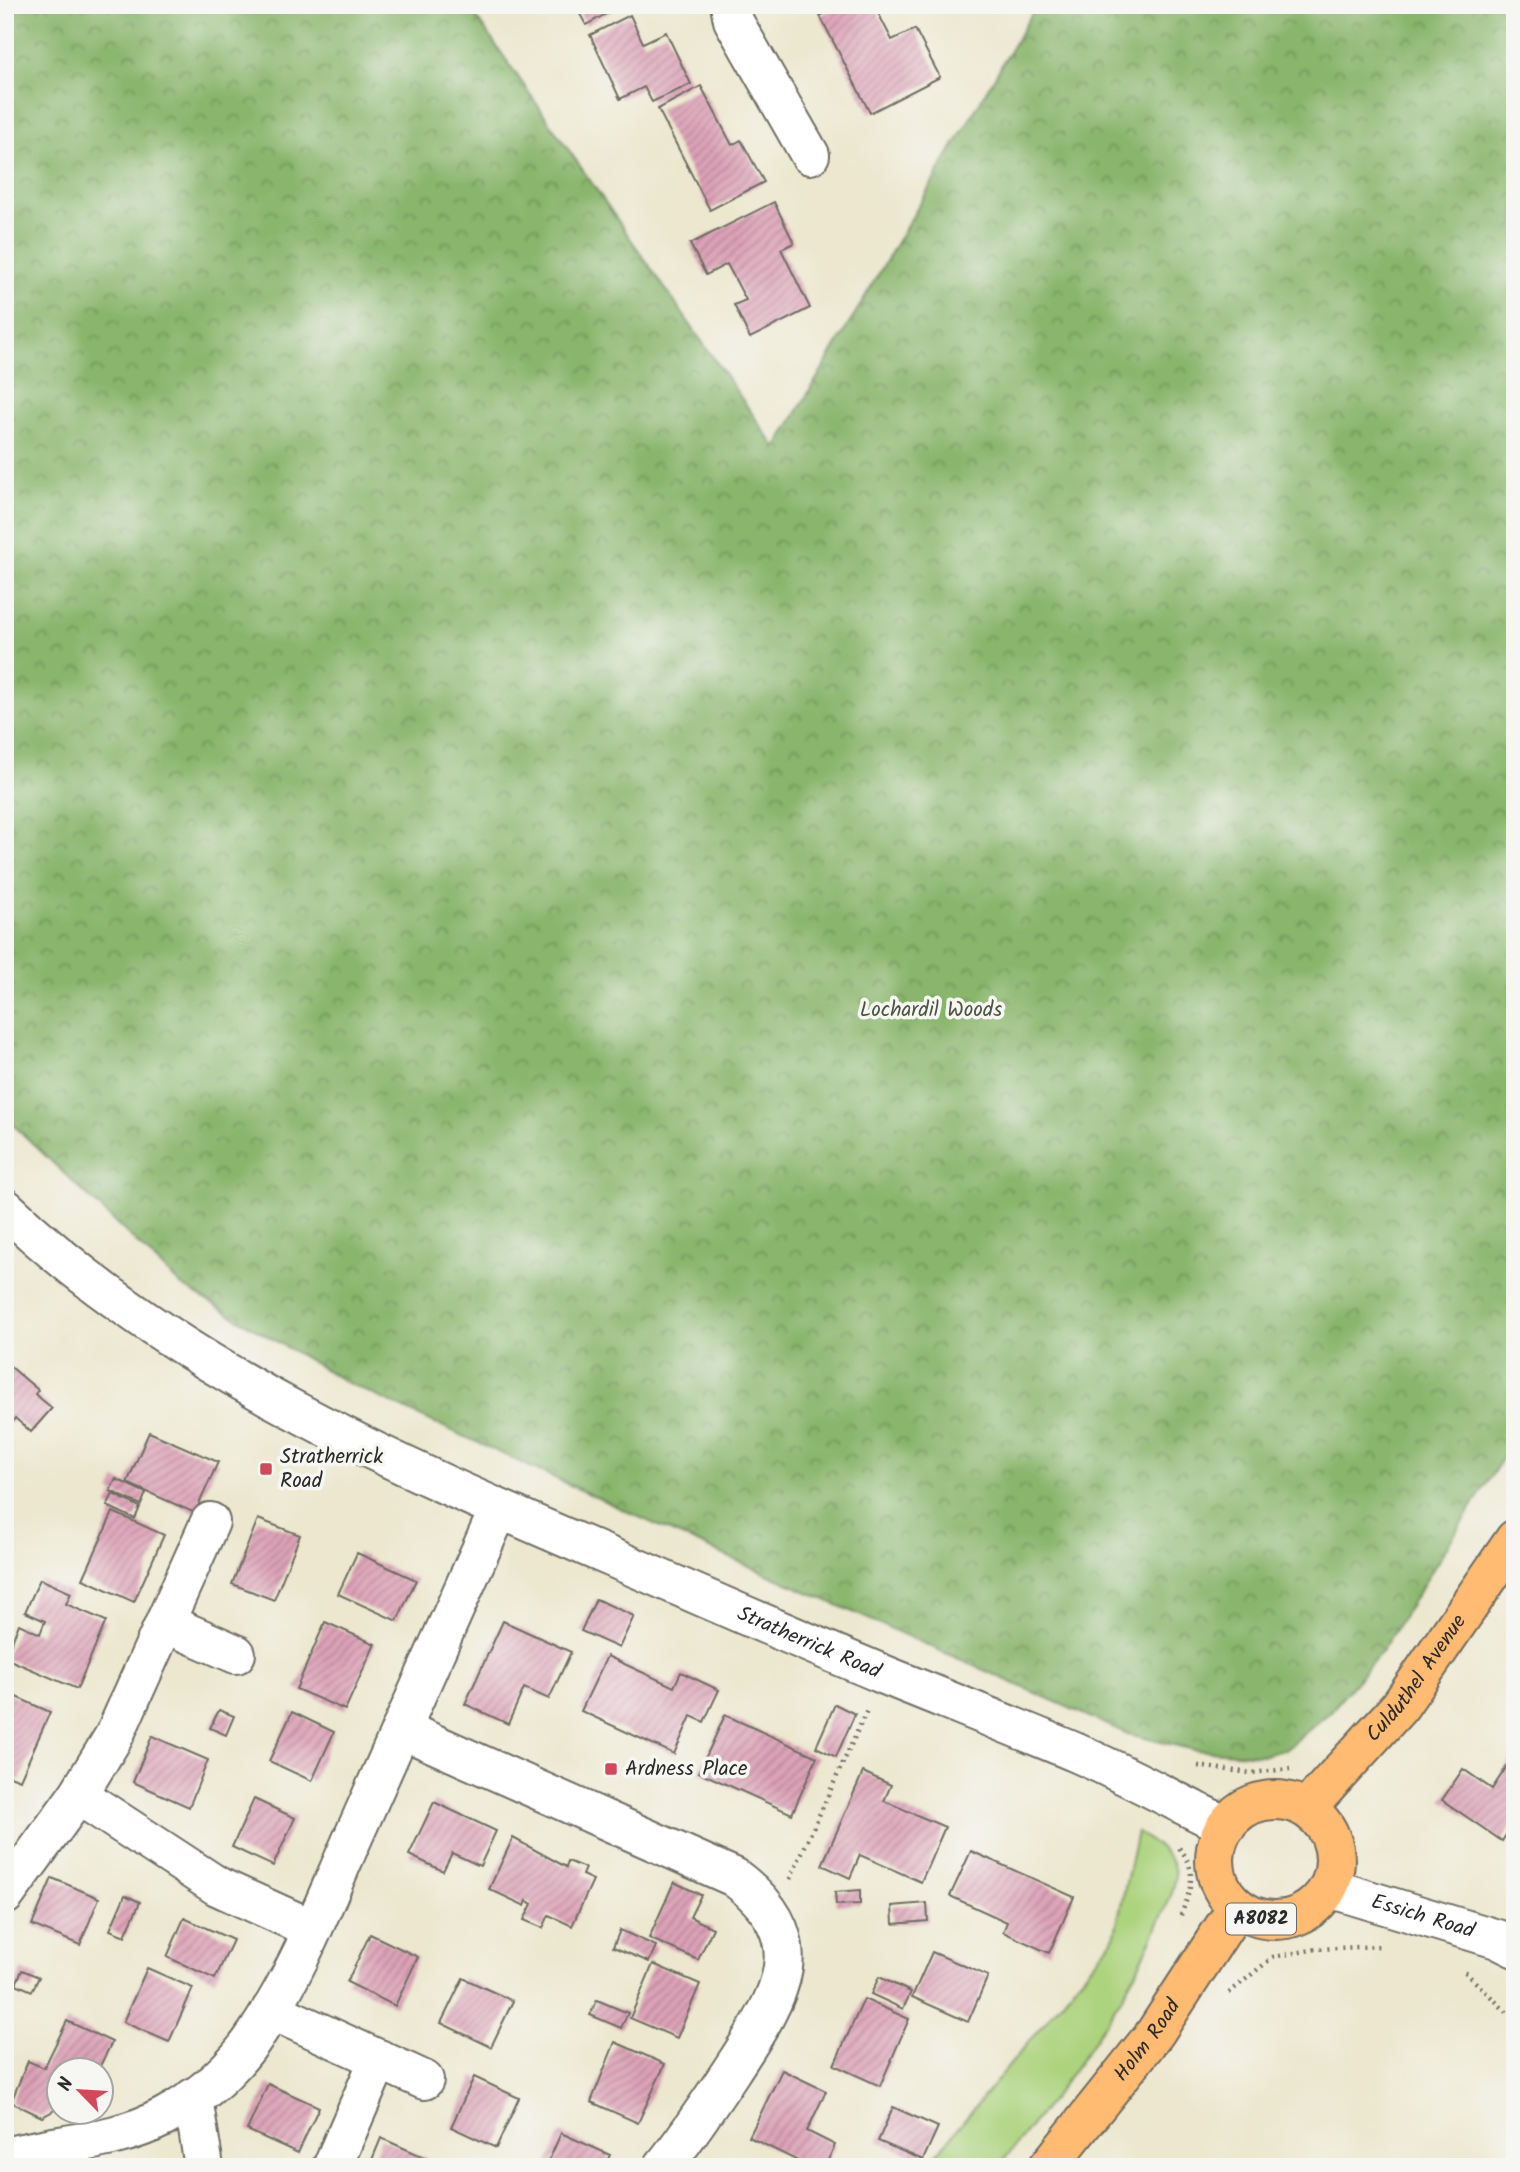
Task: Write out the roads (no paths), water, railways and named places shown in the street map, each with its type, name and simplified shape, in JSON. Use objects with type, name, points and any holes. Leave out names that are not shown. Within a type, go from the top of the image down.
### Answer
[{"type":"main road","name":"Culduthel Avenue","points":[[1307,1808],[1400,1706],[1515,1539]]},
{"type":"main road","points":[[1226,1826],[1238,1812],[1254,1804],[1272,1800],[1290,1801],[1307,1808],[1321,1820],[1330,1835],[1335,1852],[1335,1870],[1329,1888]]},
{"type":"main road","name":"A8082","points":[[1226,1826],[1215,1860],[1217,1878],[1225,1894],[1237,1907],[1253,1917],[1270,1921],[1288,1920],[1312,1908],[1329,1888]]},
{"type":"main road","name":"Holm Road","points":[[1048,2167],[1155,2033],[1237,1907]]},
{"type":"street","points":[[730,5],[733,20],[810,155]]},
{"type":"street","name":"Stratherrick Road","points":[[5,1208],[55,1255],[139,1316],[229,1373],[357,1443],[499,1509],[884,1674],[1079,1754],[1226,1826]]},
{"type":"street","points":[[5,2157],[130,2131],[164,2117],[193,2098],[230,2067],[271,2010],[312,1928],[499,1509]]},
{"type":"street","points":[[5,1895],[78,1796],[114,1736],[210,1521]]},
{"type":"street","points":[[165,1623],[236,1654]]},
{"type":"street","points":[[401,1729],[734,1877],[756,1893],[773,1914],[783,1941],[783,1978],[767,2016],[687,2138],[663,2167]]},
{"type":"street","points":[[78,1796],[218,1886],[312,1928]]},
{"type":"street","name":"Essich Road","points":[[1329,1888],[1497,1939],[1515,1948]]},
{"type":"street","points":[[271,2010],[424,2080]]},
{"type":"street","points":[[332,2167],[379,2059]]},
{"type":"street","points":[[193,2098],[204,2167]]},
{"type":"place","name":"Stratherrick Road","points":[[266,1469]]},
{"type":"place","name":"Ardness Place","points":[[611,1769]]},
{"type":"park label","name":"Lochardil Woods","points":[[931,1010]]}]
